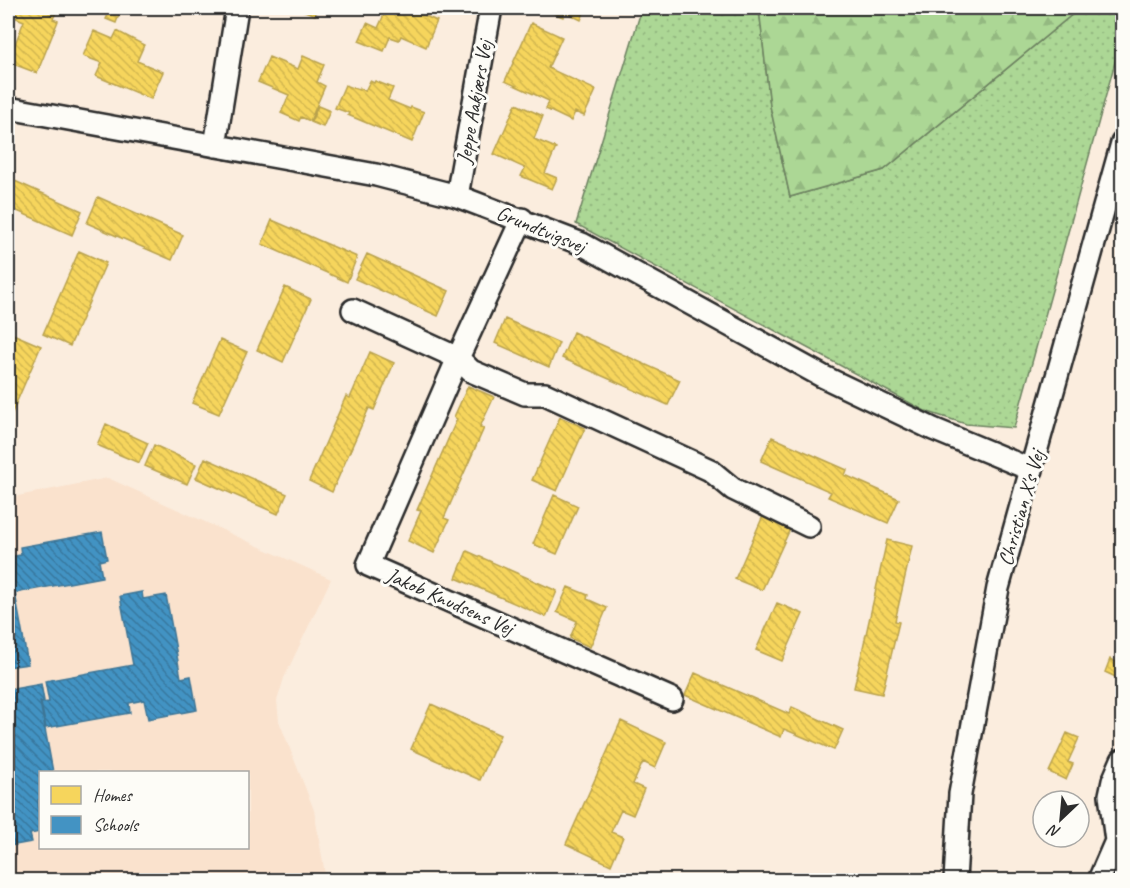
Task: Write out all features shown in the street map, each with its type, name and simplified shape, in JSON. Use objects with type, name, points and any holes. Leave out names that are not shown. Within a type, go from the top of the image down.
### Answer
[{"type":"street","points":[[215,146],[237,8]]},
{"type":"street","name":"Jeppe Aakjærs Vej","points":[[457,196],[491,8]]},
{"type":"street","name":"Grundtvigsvej","points":[[8,108],[376,175],[457,196],[522,219],[582,244],[822,376],[933,429],[1032,470]]},
{"type":"street","name":"Christian X's Vej","points":[[955,880],[960,794],[998,588],[1122,143]]},
{"type":"street","name":"Jakob Knudsens Vej","points":[[522,219],[458,358],[368,565],[672,699]]},
{"type":"street","points":[[353,310],[458,358],[471,371],[525,394],[545,394],[710,470],[733,489],[809,525]]},
{"type":"street","points":[[1099,880],[1116,841],[1110,795],[1122,760]]},
{"type":"shaded area","points":[[108,478],[331,579],[284,678],[277,701],[279,721],[314,810],[326,880],[8,880],[8,498]]},
{"type":"green space","points":[[642,8],[759,8],[770,106],[790,197],[884,170],[1080,8],[1122,8],[1122,37],[1014,428],[966,424],[925,411],[576,224]]},
{"type":"green space","points":[[759,8],[1080,8],[884,170],[790,197],[770,106]]},
{"type":"building: Homes","points":[[18,8],[58,8],[53,19],[58,21],[37,73],[8,62],[24,21],[14,17]]},
{"type":"building: Homes","points":[[111,8],[120,12],[116,23],[106,19]]},
{"type":"building: Homes","points":[[297,8],[318,8],[315,15]]},
{"type":"building: Homes","points":[[387,8],[414,8],[413,11],[437,21],[426,47],[401,36],[399,40],[390,37],[384,51],[359,41],[367,23],[378,28]]},
{"type":"building: Homes","points":[[541,8],[586,8],[581,20],[565,12],[563,17]]},
{"type":"building: Homes","points":[[531,23],[562,37],[548,68],[596,90],[584,116],[575,112],[571,121],[546,109],[549,101],[505,81]]},
{"type":"building: Homes","points":[[94,31],[113,39],[117,31],[144,45],[137,61],[163,72],[151,99],[96,76],[102,63],[83,56]]},
{"type":"building: Homes","points":[[303,56],[324,65],[317,82],[325,86],[310,121],[301,117],[299,121],[281,113],[289,95],[258,82],[269,57],[298,69]]},
{"type":"building: Homes","points":[[370,81],[393,88],[388,100],[424,112],[412,142],[335,108],[345,85],[365,91]]},
{"type":"building: Homes","points":[[516,104],[543,116],[534,139],[556,148],[545,173],[557,178],[552,189],[521,176],[525,168],[494,154]]},
{"type":"building: Homes","points":[[318,106],[330,111],[323,127],[311,122]]},
{"type":"building: Homes","points":[[8,178],[82,211],[72,235],[8,207]]},
{"type":"building: Homes","points":[[98,197],[183,235],[172,260],[87,223]]},
{"type":"building: Homes","points":[[272,220],[357,257],[347,282],[262,244]]},
{"type":"building: Homes","points":[[79,251],[106,263],[70,346],[43,334]]},
{"type":"building: Homes","points":[[367,254],[449,291],[438,316],[355,279]]},
{"type":"building: Homes","points":[[285,287],[311,299],[283,362],[257,350]]},
{"type":"building: Homes","points":[[505,319],[559,343],[549,367],[495,343]]},
{"type":"building: Homes","points":[[573,332],[680,380],[668,405],[562,358]]},
{"type":"building: Homes","points":[[13,334],[41,346],[8,422],[8,346]]},
{"type":"building: Homes","points":[[220,340],[247,352],[219,414],[192,403]]},
{"type":"building: Homes","points":[[370,352],[394,363],[374,410],[369,408],[332,492],[309,481],[346,396],[350,398]]},
{"type":"building: Homes","points":[[468,386],[494,397],[480,427],[484,428],[444,518],[449,520],[434,553],[408,541],[421,511],[417,510],[457,419],[454,417]]},
{"type":"building: Homes","points":[[560,417],[585,428],[557,491],[532,480]]},
{"type":"building: Homes","points":[[106,424],[148,443],[139,463],[97,445]]},
{"type":"building: Homes","points":[[772,437],[847,470],[845,475],[899,499],[888,523],[828,497],[831,492],[761,461]]},
{"type":"building: Homes","points":[[154,445],[196,464],[187,484],[145,466]]},
{"type":"building: Homes","points":[[205,458],[287,494],[278,514],[196,478]]},
{"type":"building: Homes","points":[[554,495],[578,506],[557,554],[533,544]]},
{"type":"building: Homes","points":[[763,516],[790,529],[762,590],[735,579]]},
{"type":"building: Homes","points":[[887,540],[912,546],[895,621],[899,622],[882,694],[854,688]]},
{"type":"building: Homes","points":[[467,551],[557,591],[546,617],[456,578]]},
{"type":"building: Homes","points":[[568,587],[588,595],[587,599],[607,608],[590,647],[570,638],[577,621],[557,612]]},
{"type":"building: Homes","points":[[777,603],[803,614],[782,661],[756,650]]},
{"type":"building: Homes","points":[[1110,659],[1122,665],[1122,680],[1105,672]]},
{"type":"building: Homes","points":[[695,673],[789,714],[792,707],[843,730],[834,750],[784,729],[781,737],[685,695]]},
{"type":"building: Homes","points":[[431,704],[500,735],[480,780],[411,749]]},
{"type":"building: Homes","points":[[621,721],[666,742],[655,768],[643,762],[633,784],[644,789],[633,815],[621,810],[611,832],[623,837],[611,865],[566,844]]},
{"type":"building: Homes","points":[[1067,733],[1079,738],[1068,762],[1073,764],[1066,780],[1049,772]]},
{"type":"building: Schools","points":[[102,532],[107,559],[99,561],[102,577],[15,593],[28,664],[8,667],[8,557],[21,555],[20,547]]},
{"type":"building: Schools","points":[[142,592],[143,599],[166,595],[181,678],[191,676],[197,710],[148,719],[144,700],[129,703],[130,713],[46,728],[41,703],[49,702],[45,681],[133,665],[120,596]]},
{"type":"building: Schools","points":[[41,684],[44,701],[40,702],[53,771],[39,771],[39,832],[30,834],[32,842],[9,846],[8,835],[8,690]]}]
